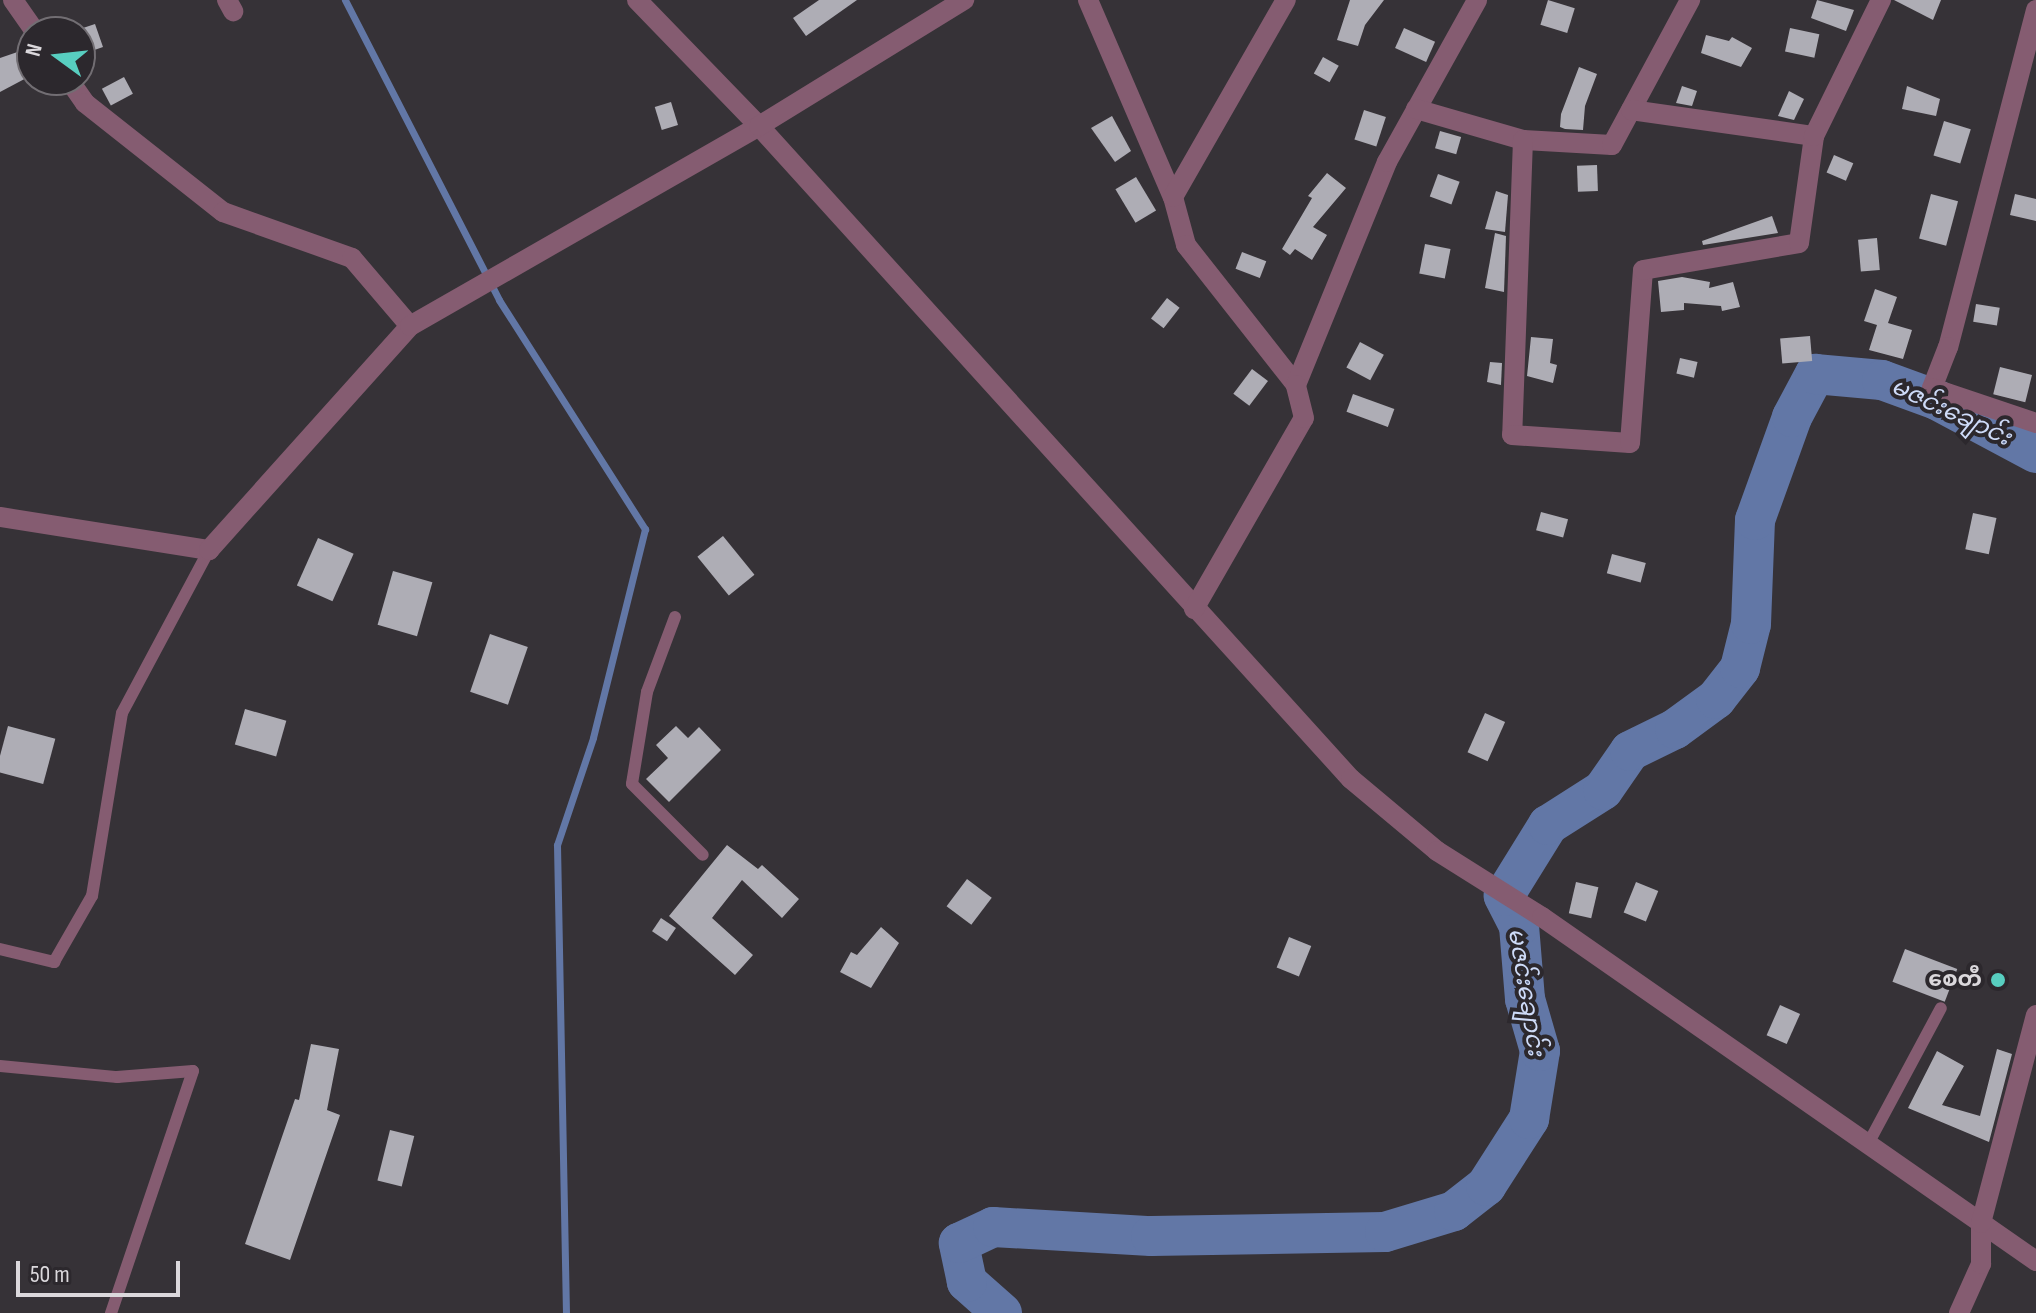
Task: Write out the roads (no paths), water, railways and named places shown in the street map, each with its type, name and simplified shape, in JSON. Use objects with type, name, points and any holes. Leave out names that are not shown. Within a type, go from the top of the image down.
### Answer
[{"type":"street","points":[[637,0],[759,126],[1351,779],[1437,851],[1542,917],[2036,1261]]},
{"type":"street","points":[[0,517],[209,550],[410,326],[759,126],[964,0]]},
{"type":"street","points":[[1089,0],[1173,197],[1186,245],[1296,385],[1304,418],[1194,609]]},
{"type":"street","points":[[1173,197],[1286,0]]},
{"type":"street","points":[[1296,385],[1387,162],[1477,0]]},
{"type":"street","points":[[1416,109],[1523,140],[1612,145],[1690,0]]},
{"type":"street","points":[[1523,140],[1512,435],[1630,443],[1643,270],[1799,243],[1814,136],[1881,0]]},
{"type":"street","points":[[2036,10],[1948,347],[1932,388],[2036,423]]},
{"type":"street","points":[[80,96],[223,212],[352,258],[410,326]]},
{"type":"street","points":[[1631,110],[1814,136]]},
{"type":"street","points":[[1959,1313],[1981,1264],[1981,1223],[2036,1015]]},
{"type":"lane","points":[[0,949],[54,962],[92,896],[122,713],[209,550]]},
{"type":"lane","points":[[675,617],[647,692],[632,784],[703,855]]},
{"type":"lane","points":[[1868,1144],[1941,1008]]},
{"type":"lane","points":[[0,1066],[117,1077],[193,1071],[111,1313]]},
{"type":"waterway","points":[[345,0],[499,300],[645,529],[593,738],[557,845],[566,1313]]},
{"type":"waterway","name":"မဇင်းချောင်း","points":[[1002,1313],[967,1282],[959,1243],[993,1227],[1151,1236],[1385,1232],[1454,1211],[1486,1186],[1529,1119],[1540,1051],[1525,999],[1519,926],[1504,896],[1548,825],[1603,790],[1630,751],[1675,729],[1716,699],[1740,668],[1751,624],[1755,520],[1792,417],[1815,374],[1882,380],[1937,400],[2036,453]]},
{"type":"place","name":"စေတီ","points":[[1998,980]]}]
